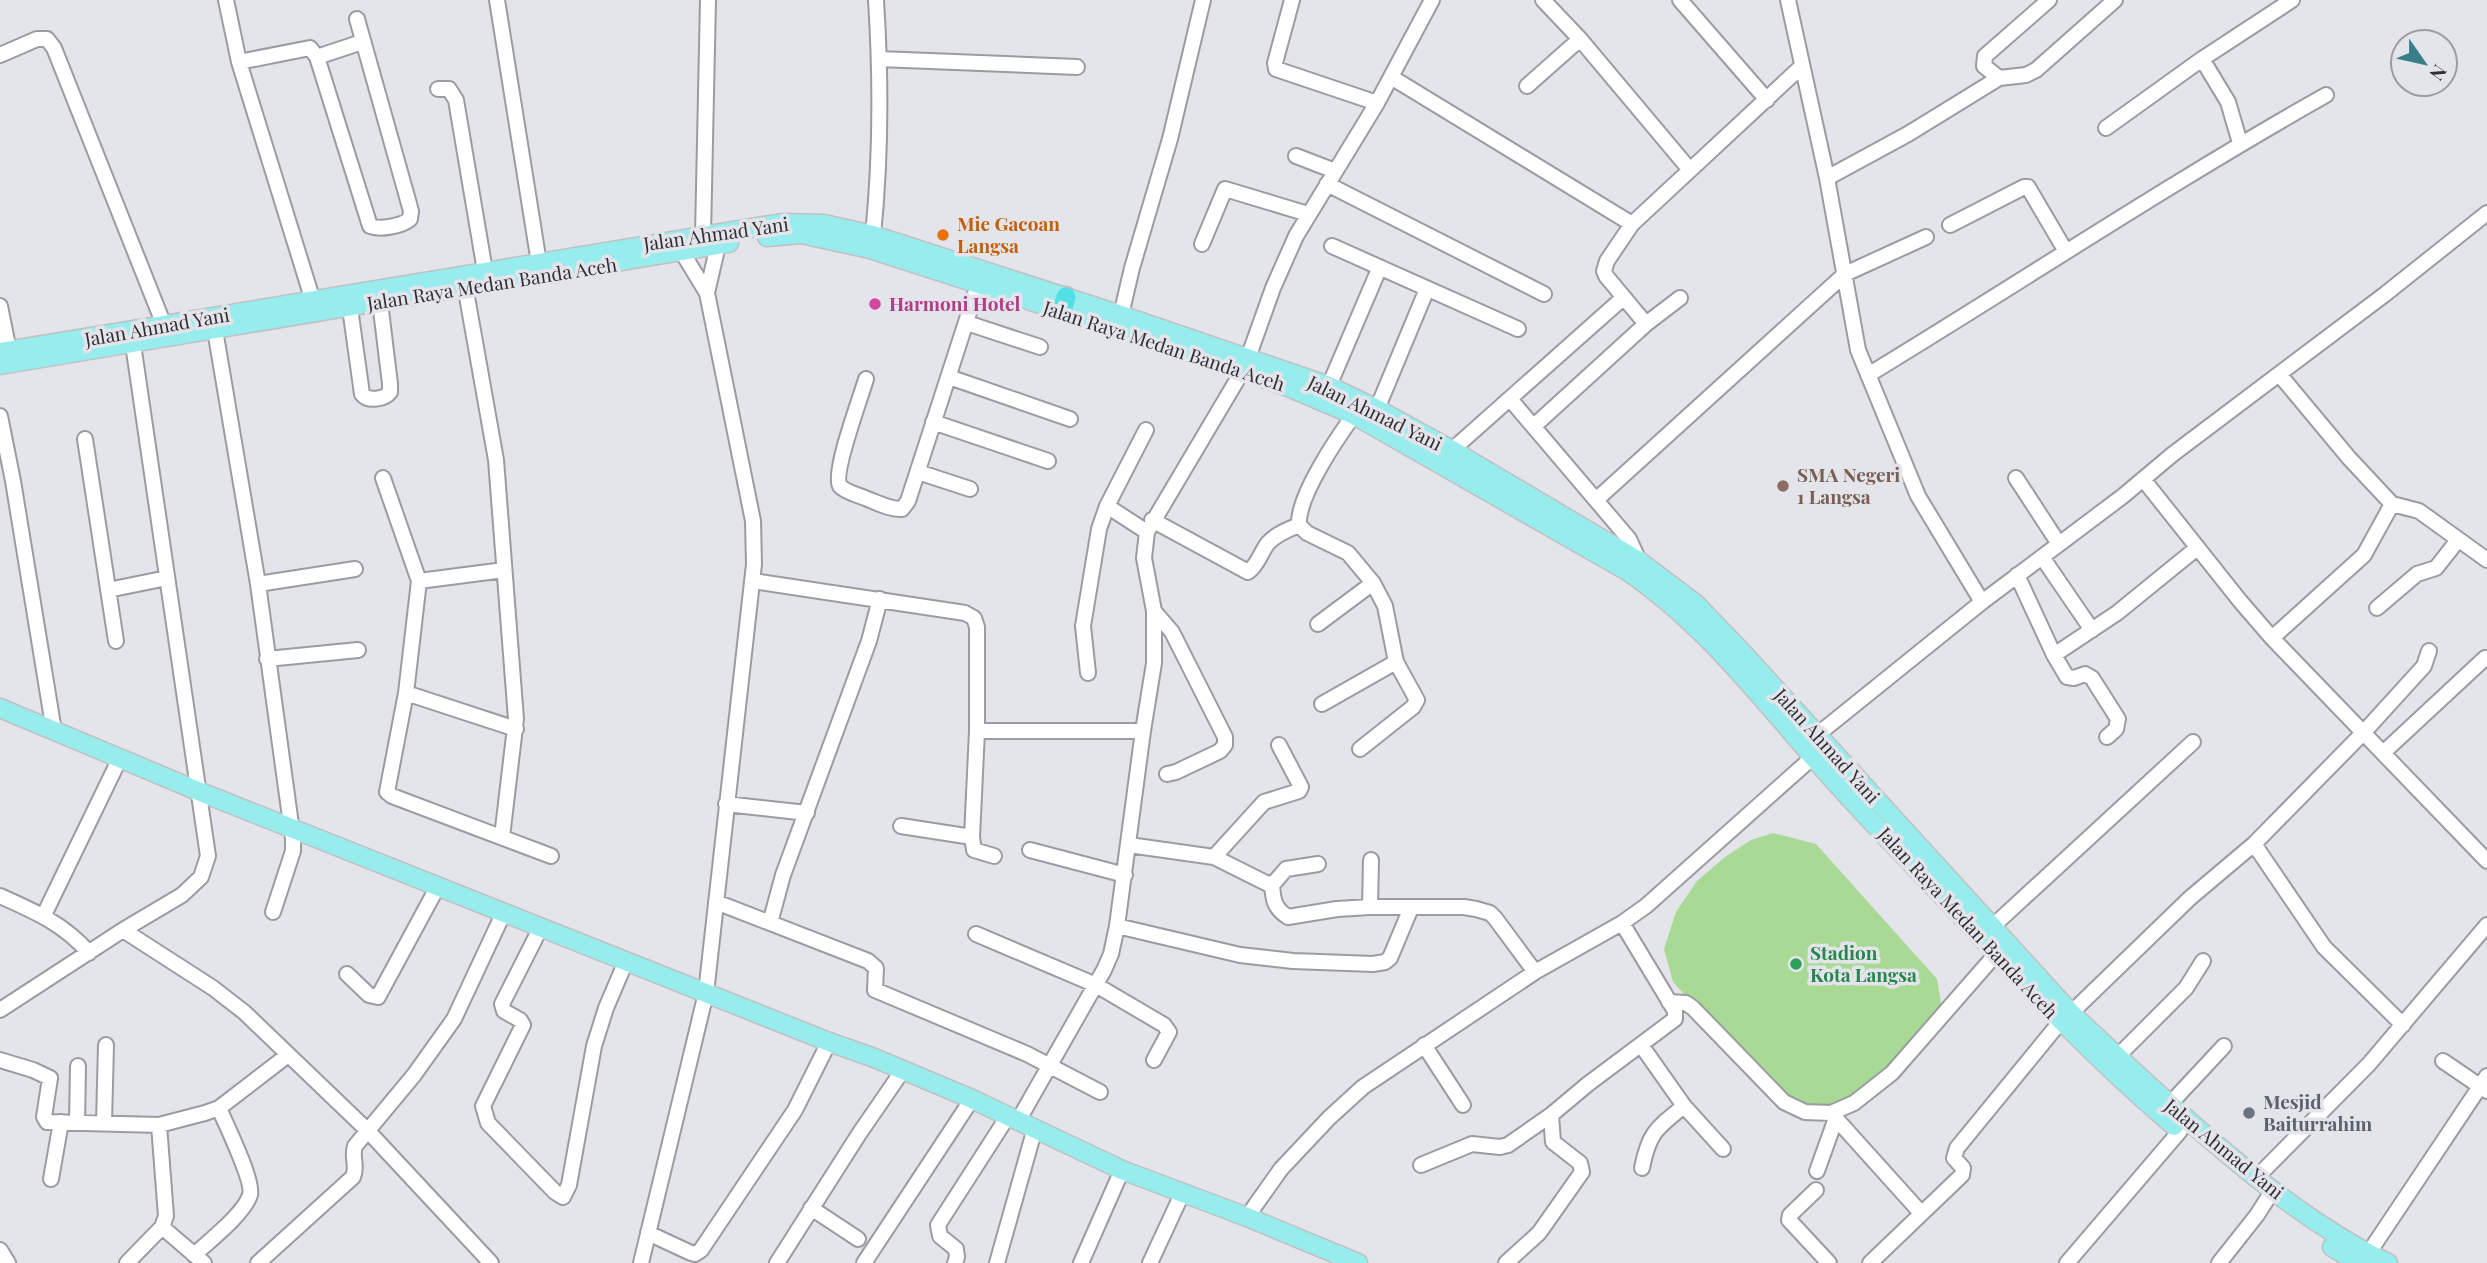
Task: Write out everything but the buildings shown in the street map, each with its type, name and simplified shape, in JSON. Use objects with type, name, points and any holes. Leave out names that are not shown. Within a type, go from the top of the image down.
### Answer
[{"type":"main road","name":"Jalan Ahmad Yani","points":[[3,356],[164,325],[313,301],[464,281],[485,271],[710,240],[796,222],[824,224],[873,235],[1064,304],[1121,315],[1246,364],[1377,409],[1452,450],[1639,561],[1696,604],[1992,927],[2066,1017],[2117,1056],[2169,1105],[2256,1178],[2270,1195],[2330,1231],[2364,1259],[2388,1263]]},
{"type":"main road","name":"Jalan Raya Medan Banda Aceh","points":[[3,356],[132,344],[349,308],[464,281],[682,252],[710,240],[784,234],[821,237],[870,249],[978,285],[1064,304],[1246,364]]},
{"type":"main road","name":"Jalan Raya Medan Banda Aceh","points":[[1326,393],[1354,415],[1650,586],[1730,662],[1813,757],[1996,954],[2066,1017],[2180,1131],[2270,1195]]},
{"type":"main road","points":[[0,708],[198,792],[903,1070],[972,1099],[1122,1170],[1247,1217],[1357,1263]]},
{"type":"street","points":[[226,0],[239,62],[313,301]]},
{"type":"street","points":[[497,0],[539,263]]},
{"type":"street","points":[[641,1263],[706,993],[753,581],[753,522],[707,293],[710,240],[708,0]]},
{"type":"street","points":[[873,235],[879,148],[880,59],[876,0]]},
{"type":"street","points":[[1121,315],[1132,268],[1171,139],[1203,0]]},
{"type":"street","points":[[1292,0],[1275,63],[1276,69],[1377,103]]},
{"type":"street","points":[[955,1263],[956,1249],[940,1236],[938,1225],[1020,1121],[1111,954],[1125,874],[1154,663],[1154,611],[1144,558],[1150,526],[1246,364],[1285,260],[1308,214],[1377,103],[1432,0]]},
{"type":"street","points":[[1543,0],[1580,39],[1690,170]]},
{"type":"street","points":[[1680,0],[1767,100]]},
{"type":"street","points":[[1788,0],[1827,178],[1852,324],[1868,375],[1918,496],[1982,602]]},
{"type":"street","points":[[1999,78],[1984,65],[1985,57],[2049,0]]},
{"type":"street","points":[[1827,178],[1908,134],[1999,78],[2026,75],[2036,70],[2115,0]]},
{"type":"street","points":[[2106,128],[2202,58],[2292,0]]},
{"type":"street","points":[[239,62],[308,47],[317,57],[370,226],[375,228],[406,223],[410,219],[411,211],[357,19]]},
{"type":"street","points":[[0,55],[37,39],[47,39],[54,48],[164,325]]},
{"type":"street","points":[[1527,86],[1580,39]]},
{"type":"street","points":[[317,57],[362,42]]},
{"type":"street","points":[[2202,58],[2228,102],[2240,143]]},
{"type":"street","points":[[880,59],[1077,67]]},
{"type":"street","points":[[1646,324],[1609,282],[1604,271],[1607,261],[1632,224],[1802,66]]},
{"type":"street","points":[[1391,77],[1632,224]]},
{"type":"street","points":[[438,89],[449,89],[455,94],[485,271]]},
{"type":"street","points":[[1868,375],[2065,250],[2326,94]]},
{"type":"street","points":[[1296,156],[1335,171]]},
{"type":"street","points":[[1326,184],[1544,294]]},
{"type":"street","points":[[1950,225],[2028,187],[2065,250]]},
{"type":"street","points":[[1202,244],[1225,189],[1308,214]]},
{"type":"street","points":[[1817,735],[1982,602],[2384,295],[2487,213]]},
{"type":"street","points":[[1596,500],[1845,274],[1926,237]]},
{"type":"street","points":[[1332,246],[1518,329]]},
{"type":"street","points":[[682,252],[707,293]]},
{"type":"street","points":[[1326,393],[1379,269]]},
{"type":"street","points":[[464,281],[496,460],[516,729],[502,837]]},
{"type":"street","points":[[866,379],[840,462],[838,473],[841,486],[891,508],[902,509],[908,502],[978,285]]},
{"type":"street","points":[[1377,409],[1427,289]]},
{"type":"street","points":[[1452,450],[1623,298]]},
{"type":"street","points":[[1534,426],[1646,324],[1680,298]]},
{"type":"street","points":[[349,308],[362,394],[369,399],[385,397],[390,392],[390,384],[380,302]]},
{"type":"street","points":[[0,306],[3,356]]},
{"type":"street","points":[[967,323],[1040,347]]},
{"type":"street","points":[[215,330],[258,584],[292,829],[293,851],[273,912]]},
{"type":"street","points":[[0,1010],[182,895],[201,877],[208,856],[132,344]]},
{"type":"street","points":[[2279,374],[2349,458],[2392,504],[2415,509],[2487,560]]},
{"type":"street","points":[[949,377],[1070,419]]},
{"type":"street","points":[[1510,399],[1629,538],[1639,561]]},
{"type":"street","points":[[1299,525],[1301,512],[1316,477],[1328,453],[1354,415]]},
{"type":"street","points":[[0,416],[54,731]]},
{"type":"street","points":[[933,422],[1048,461]]},
{"type":"street","points":[[1088,673],[1083,626],[1099,529],[1107,506],[1146,429]]},
{"type":"street","points":[[85,439],[116,641]]},
{"type":"street","points":[[918,472],[970,489]]},
{"type":"street","points":[[383,478],[419,581],[406,693],[387,792],[551,856]]},
{"type":"street","points":[[2016,478],[2059,544]]},
{"type":"street","points":[[2143,479],[2272,638],[2487,861]]},
{"type":"street","points":[[2272,638],[2364,555],[2392,504]]},
{"type":"street","points":[[1107,506],[1248,572],[1253,569],[1268,543],[1299,525]]},
{"type":"street","points":[[1299,525],[1307,533],[1348,553],[1373,583],[1385,606],[1395,662],[1417,697],[1416,703],[1360,749]]},
{"type":"street","points":[[2377,608],[2411,578],[2423,571],[2437,568],[2458,540]]},
{"type":"street","points":[[2054,655],[2117,613],[2197,548]]},
{"type":"street","points":[[2042,557],[2092,630]]},
{"type":"street","points":[[258,584],[355,569]]},
{"type":"street","points":[[419,581],[504,570]]},
{"type":"street","points":[[2017,575],[2067,677],[2074,678],[2085,674],[2092,678],[2118,719],[2116,729],[2107,737]]},
{"type":"street","points":[[108,590],[167,578]]},
{"type":"street","points":[[753,581],[965,613],[974,618],[977,628],[977,731],[972,837],[974,850],[994,856]]},
{"type":"street","points":[[1318,624],[1373,583]]},
{"type":"street","points":[[770,923],[783,876],[869,641],[880,599]]},
{"type":"street","points":[[1154,611],[1172,632],[1225,737],[1225,745],[1220,751],[1167,774]]},
{"type":"street","points":[[267,659],[358,650]]},
{"type":"street","points":[[1870,1263],[1962,1175],[1963,1168],[1954,1158],[1957,1148],[2066,1017],[2190,898],[2254,844],[2364,732],[2424,666],[2429,651]]},
{"type":"street","points":[[2384,752],[2485,659]]},
{"type":"street","points":[[1322,704],[1395,662]]},
{"type":"street","points":[[406,693],[516,729]]},
{"type":"street","points":[[977,731],[1143,731]]},
{"type":"street","points":[[1992,927],[2193,742]]},
{"type":"street","points":[[1214,857],[1264,802],[1299,791],[1301,787],[1279,745]]},
{"type":"street","points":[[1247,1217],[1281,1170],[1329,1118],[1363,1087],[1535,972],[1622,923],[1672,885],[1813,757]]},
{"type":"street","points":[[44,915],[120,758]]},
{"type":"street","points":[[726,804],[807,813]]},
{"type":"street","points":[[901,826],[972,837]]},
{"type":"street","points":[[2254,844],[2324,947],[2403,1025]]},
{"type":"street","points":[[1129,845],[1214,857],[1272,884]]},
{"type":"street","points":[[1030,850],[1125,874]]},
{"type":"street","points":[[1370,907],[1371,860]]},
{"type":"street","points":[[1318,864],[1286,869],[1272,884],[1273,902],[1278,911],[1288,917],[1370,907],[1464,907],[1490,913],[1535,972]]},
{"type":"street","points":[[347,974],[369,995],[378,997],[438,886]]},
{"type":"street","points":[[0,896],[44,915],[71,932],[89,953]]},
{"type":"street","points":[[716,902],[875,965],[875,990],[1049,1065],[1100,1092]]},
{"type":"street","points":[[1117,926],[1240,955],[1293,961],[1373,964],[1385,962],[1390,958],[1411,908]]},
{"type":"street","points":[[258,1263],[351,1180],[356,1170],[354,1149],[414,1075],[454,1018],[504,912]]},
{"type":"street","points":[[1421,1165],[1472,1144],[1504,1146],[1550,1115],[1675,1019],[1675,1011],[1622,923]]},
{"type":"street","points":[[2256,1178],[2369,1064],[2487,925]]},
{"type":"street","points":[[541,927],[502,1004],[504,1011],[520,1020],[523,1025],[483,1105],[488,1123],[563,1197],[569,1185],[600,1024],[626,961]]},
{"type":"street","points":[[123,930],[233,1003],[270,1035],[367,1130],[491,1263]]},
{"type":"street","points":[[975,934],[1096,985],[1166,1027],[1169,1032],[1154,1060]]},
{"type":"street","points":[[1817,1171],[1834,1116],[1892,1073],[1996,954]]},
{"type":"street","points":[[2117,1056],[2186,988],[2203,961]]},
{"type":"street","points":[[1669,1002],[1686,1003],[1693,1007],[1784,1102],[1805,1112],[1834,1116],[1921,1213]]},
{"type":"street","points":[[649,1233],[691,1253],[695,1254],[701,1250],[795,1110],[829,1042]]},
{"type":"street","points":[[104,1123],[106,1045]]},
{"type":"street","points":[[1424,1045],[1463,1105]]},
{"type":"street","points":[[1640,1045],[1684,1106],[1723,1149]]},
{"type":"street","points":[[2169,1105],[2224,1046]]},
{"type":"street","points":[[0,1060],[50,1078],[44,1119],[77,1123],[159,1125],[219,1108],[288,1055]]},
{"type":"street","points":[[2364,1259],[2485,1084],[2443,1061]]},
{"type":"street","points":[[77,1123],[78,1066]]},
{"type":"street","points":[[777,1263],[903,1070]]},
{"type":"street","points":[[864,1263],[972,1099]]},
{"type":"street","points":[[1642,1168],[1647,1143],[1654,1131],[1684,1106]]},
{"type":"street","points":[[162,1227],[199,1259],[244,1206],[250,1195],[249,1183],[219,1108]]},
{"type":"street","points":[[1506,1263],[1539,1233],[1582,1169],[1580,1163],[1553,1142],[1550,1115]]},
{"type":"street","points":[[997,1263],[1020,1121]]},
{"type":"street","points":[[51,1180],[61,1122]]},
{"type":"street","points":[[127,1263],[162,1227],[166,1216],[159,1125]]},
{"type":"street","points":[[2067,1263],[2180,1131]]},
{"type":"street","points":[[1081,1263],[1122,1170]]},
{"type":"street","points":[[1816,1190],[1788,1220],[1829,1263]]},
{"type":"street","points":[[1150,1263],[1182,1194]]},
{"type":"street","points":[[2219,1263],[2270,1195]]},
{"type":"street","points":[[811,1208],[858,1238]]},
{"type":"street","points":[[0,1250],[8,1263]]},
{"type":"green space","name":"Stadion Kota Langsa","points":[[1773,833],[1816,844],[1937,979],[1941,1003],[1932,1039],[1900,1078],[1866,1102],[1840,1115],[1786,1106],[1673,982],[1664,949],[1676,912],[1697,881],[1725,857],[1751,840]]},
{"type":"place","name":"Mie Gacoan Langsa","points":[[943,235]]},
{"type":"place","name":"Harmoni Hotel","points":[[875,304]]},
{"type":"place","name":"SMA Negeri 1 Langsa","points":[[1783,486]]},
{"type":"place","name":"Stadion Kota Langsa","points":[[1796,964]]},
{"type":"place","name":"Mesjid Baiturrahim","points":[[2249,1113]]}]
